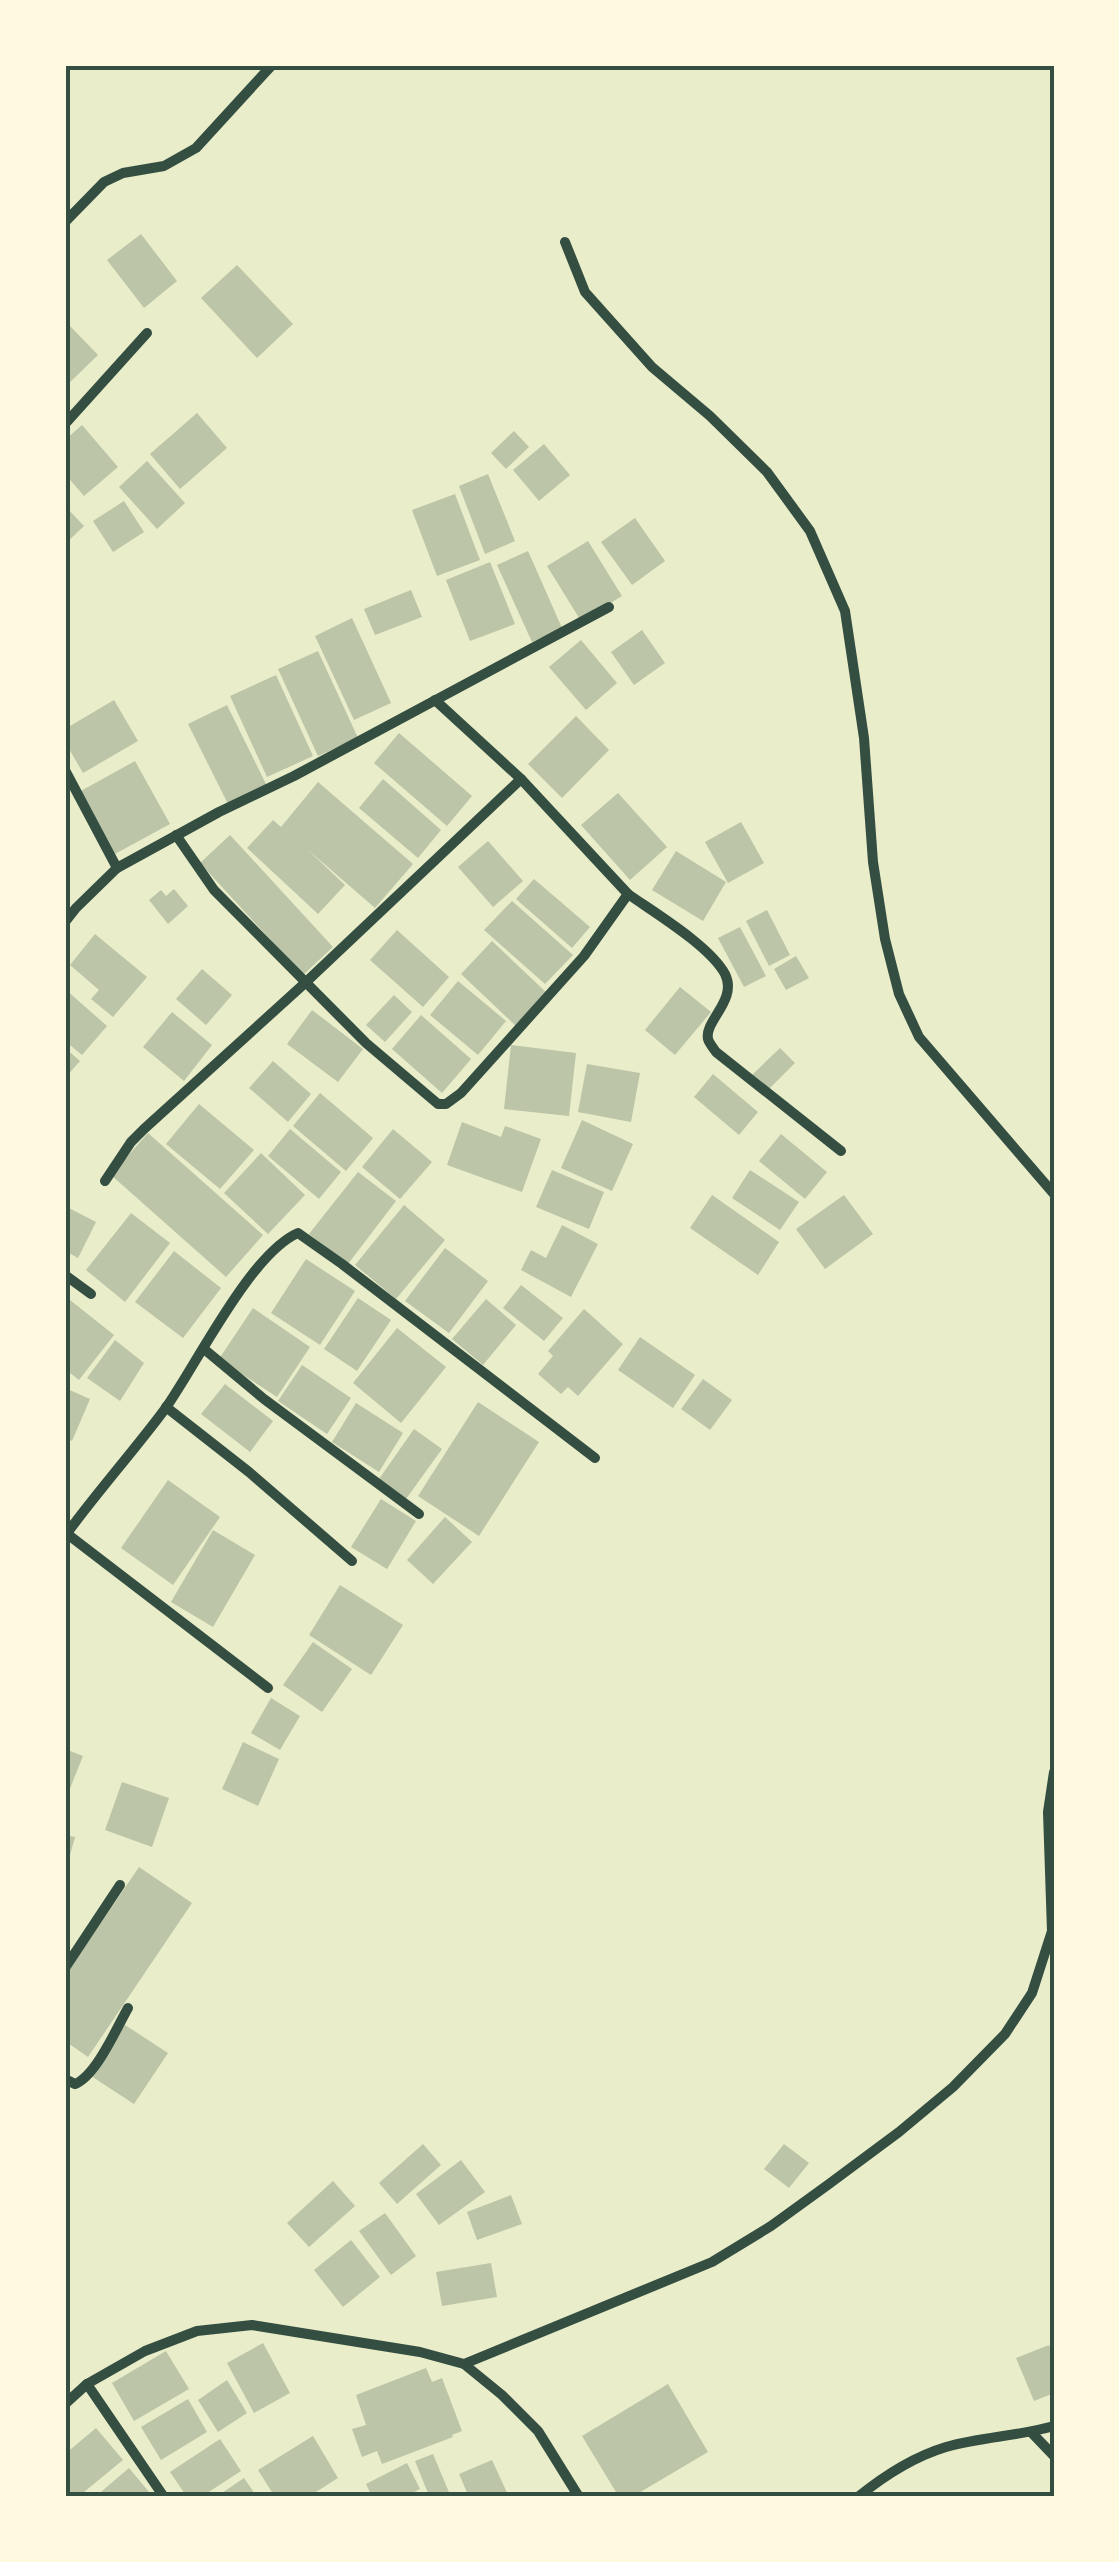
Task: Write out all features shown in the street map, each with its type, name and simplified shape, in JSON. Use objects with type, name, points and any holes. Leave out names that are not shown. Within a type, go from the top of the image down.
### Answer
[{"type":"street","points":[[65,222],[104,182],[123,173],[164,166],[196,148],[272,65]]},
{"type":"street","points":[[565,242],[584,292],[652,367],[767,472],[810,531],[846,611],[864,738],[873,862],[885,939],[899,994],[919,1037],[1054,1194]]},
{"type":"street","points":[[65,424],[146,333]]},
{"type":"street","points":[[65,922],[117,868],[609,607]]},
{"type":"street","points":[[435,700],[521,779],[628,894],[708,953],[727,976],[727,994],[708,1028],[708,1041],[716,1052],[842,1151]]},
{"type":"street","points":[[65,770],[117,868]]},
{"type":"street","points":[[105,1181],[144,1128],[521,779]]},
{"type":"street","points":[[176,835],[214,890],[305,983],[438,1104],[446,1104],[461,1092],[584,956],[628,894]]},
{"type":"street","points":[[268,1688],[66,1534],[166,1407],[236,1294],[285,1238],[298,1233],[342,1264],[595,1458]]},
{"type":"street","points":[[65,1275],[92,1294]]},
{"type":"street","points":[[204,1349],[418,1514]]},
{"type":"street","points":[[166,1407],[352,1561]]},
{"type":"street","points":[[464,2364],[712,2262],[829,2184],[953,2087],[1004,2034],[1032,1993],[1052,1930],[1048,1812],[1054,1772]]},
{"type":"street","points":[[65,1968],[120,1885]]},
{"type":"street","points":[[65,2079],[75,2084],[84,2081],[128,2008]]},
{"type":"street","points":[[65,2404],[87,2384],[145,2351],[196,2331],[252,2326],[420,2352],[464,2364],[502,2395],[538,2431],[578,2497]]},
{"type":"street","points":[[87,2384],[164,2497]]},
{"type":"street","points":[[858,2497],[920,2456],[968,2442],[1054,2426]]},
{"type":"street","points":[[1031,2432],[1054,2456]]},
{"type":"building","points":[[141,234],[177,281],[144,308],[107,260]]},
{"type":"building","points":[[237,265],[293,324],[257,358],[201,298]]},
{"type":"building","points":[[69,325],[98,355],[65,387],[65,329]]},
{"type":"building","points":[[197,413],[227,448],[180,489],[150,454]]},
{"type":"building","points":[[82,425],[118,467],[84,496],[65,474],[65,440]]},
{"type":"building","points":[[514,431],[529,447],[506,469],[491,453]]},
{"type":"building","points":[[544,444],[570,475],[539,501],[513,470]]},
{"type":"building","points":[[147,461],[185,503],[157,529],[119,487]]},
{"type":"building","points":[[488,474],[515,541],[485,554],[459,486]]},
{"type":"building","points":[[455,494],[480,560],[437,576],[412,510]]},
{"type":"building","points":[[124,501],[144,532],[113,552],[93,521]]},
{"type":"building","points":[[65,506],[84,526],[65,544]]},
{"type":"building","points":[[635,518],[665,561],[632,585],[601,542]]},
{"type":"building","points":[[588,541],[622,596],[581,621],[547,566]]},
{"type":"building","points":[[528,551],[562,628],[532,642],[497,565]]},
{"type":"building","points":[[490,562],[515,624],[470,641],[446,580]]},
{"type":"building","points":[[411,590],[422,617],[375,635],[364,609]]},
{"type":"building","points":[[352,618],[391,703],[354,720],[315,636]]},
{"type":"building","points":[[642,630],[665,663],[634,685],[611,652]]},
{"type":"building","points":[[581,640],[617,683],[586,710],[549,667]]},
{"type":"building","points":[[318,651],[358,738],[318,756],[278,669]]},
{"type":"building","points":[[276,675],[313,756],[267,777],[230,696]]},
{"type":"building","points":[[114,700],[138,741],[83,773],[65,742],[65,729]]},
{"type":"building","points":[[227,705],[267,786],[229,806],[188,724]]},
{"type":"building","points":[[576,716],[609,750],[562,798],[528,764]]},
{"type":"building","points":[[399,733],[472,796],[447,826],[374,763]]},
{"type":"building","points":[[135,761],[170,824],[113,855],[79,792]]},
{"type":"building","points":[[383,779],[441,830],[418,858],[359,808]]},
{"type":"building","points":[[318,782],[413,864],[375,908],[307,849],[345,885],[318,914],[247,848],[273,820],[281,827]]},
{"type":"building","points":[[618,793],[667,847],[630,880],[581,825]]},
{"type":"building","points":[[741,822],[764,863],[728,883],[705,842]]},
{"type":"building","points":[[230,835],[333,947],[303,975],[200,863]]},
{"type":"building","points":[[488,841],[523,881],[493,907],[458,867]]},
{"type":"building","points":[[676,851],[726,882],[703,921],[652,890]]},
{"type":"building","points":[[534,879],[590,927],[572,948],[516,899]]},
{"type":"building","points":[[174,889],[188,906],[168,924],[149,900],[161,890],[166,896]]},
{"type":"building","points":[[512,901],[573,955],[545,984],[484,930]]},
{"type":"building","points":[[767,910],[790,955],[769,966],[746,921]]},
{"type":"building","points":[[740,927],[766,976],[744,987],[718,938]]},
{"type":"building","points":[[397,930],[449,977],[423,1007],[370,960]]},
{"type":"building","points":[[95,934],[147,977],[113,1017],[91,999],[99,990],[70,965]]},
{"type":"building","points":[[492,941],[548,994],[517,1027],[461,974]]},
{"type":"building","points":[[796,956],[809,978],[786,990],[774,969]]},
{"type":"building","points":[[202,969],[232,995],[206,1025],[176,999]]},
{"type":"building","points":[[458,981],[506,1021],[478,1055],[430,1015]]},
{"type":"building","points":[[680,987],[711,1012],[675,1055],[645,1030]]},
{"type":"building","points":[[65,989],[107,1026],[82,1055],[65,1041]]},
{"type":"building","points":[[394,995],[412,1012],[385,1042],[366,1025]]},
{"type":"building","points":[[312,1010],[363,1049],[338,1082],[287,1044]]},
{"type":"building","points":[[172,1012],[212,1045],[184,1081],[143,1047]]},
{"type":"building","points":[[421,1015],[471,1059],[442,1093],[392,1049]]},
{"type":"building","points":[[511,1045],[576,1053],[569,1116],[504,1109]]},
{"type":"building","points":[[65,1048],[80,1061],[65,1078]]},
{"type":"building","points":[[780,1048],[795,1063],[768,1090],[752,1075]]},
{"type":"building","points":[[273,1061],[311,1094],[288,1122],[249,1088]]},
{"type":"building","points":[[587,1064],[640,1073],[631,1122],[578,1112]]},
{"type":"building","points":[[713,1074],[758,1112],[739,1135],[694,1097]]},
{"type":"building","points":[[320,1093],[373,1138],[346,1171],[293,1126]]},
{"type":"building","points":[[199,1104],[254,1150],[220,1189],[166,1144]]},
{"type":"building","points":[[582,1120],[633,1144],[612,1191],[561,1168]]},
{"type":"building","points":[[462,1122],[501,1137],[505,1126],[541,1139],[522,1192],[447,1165]]},
{"type":"building","points":[[290,1129],[341,1172],[319,1199],[268,1156]]},
{"type":"building","points":[[393,1129],[432,1162],[400,1199],[362,1167]]},
{"type":"building","points":[[148,1133],[263,1235],[226,1277],[111,1175]]},
{"type":"building","points":[[781,1134],[827,1172],[805,1199],[759,1161]]},
{"type":"building","points":[[261,1153],[305,1195],[268,1234],[224,1193]]},
{"type":"building","points":[[552,1170],[604,1192],[589,1229],[536,1207]]},
{"type":"building","points":[[750,1170],[799,1202],[780,1230],[732,1198]]},
{"type":"building","points":[[358,1172],[396,1201],[348,1264],[309,1234]]},
{"type":"building","points":[[712,1195],[779,1242],[758,1275],[690,1228]]},
{"type":"building","points":[[844,1195],[873,1234],[825,1269],[796,1229]]},
{"type":"building","points":[[404,1205],[445,1240],[396,1299],[355,1265]]},
{"type":"building","points":[[65,1206],[96,1222],[78,1258],[65,1251]]},
{"type":"building","points":[[131,1213],[170,1243],[125,1302],[86,1270]]},
{"type":"building","points":[[562,1225],[598,1244],[571,1297],[521,1270],[531,1250],[546,1258]]},
{"type":"building","points":[[445,1248],[488,1281],[449,1333],[405,1301]]},
{"type":"building","points":[[174,1251],[221,1288],[183,1338],[135,1302]]},
{"type":"building","points":[[306,1259],[355,1291],[320,1345],[271,1313]]},
{"type":"building","points":[[521,1285],[563,1318],[544,1341],[503,1308]]},
{"type":"building","points":[[358,1298],[391,1320],[357,1371],[324,1349]]},
{"type":"building","points":[[486,1299],[516,1325],[483,1365],[452,1339]]},
{"type":"building","points":[[70,1300],[114,1335],[79,1380],[65,1369],[65,1307]]},
{"type":"building","points":[[253,1308],[310,1347],[277,1397],[219,1359]]},
{"type":"building","points":[[584,1309],[623,1344],[578,1396],[568,1387],[561,1394],[538,1374],[553,1356],[548,1351]]},
{"type":"building","points":[[397,1328],[446,1367],[401,1423],[353,1383]]},
{"type":"building","points":[[640,1337],[695,1375],[673,1408],[618,1370]]},
{"type":"building","points":[[115,1340],[144,1363],[120,1401],[87,1378]]},
{"type":"building","points":[[302,1365],[351,1398],[327,1434],[278,1401]]},
{"type":"building","points":[[703,1379],[732,1400],[710,1430],[681,1409]]},
{"type":"building","points":[[225,1384],[273,1421],[250,1452],[201,1414]]},
{"type":"building","points":[[65,1388],[90,1399],[72,1441],[65,1438]]},
{"type":"building","points":[[478,1402],[539,1442],[479,1536],[418,1496]]},
{"type":"building","points":[[356,1403],[403,1433],[379,1472],[332,1442]]},
{"type":"building","points":[[414,1429],[442,1449],[406,1499],[379,1479]]},
{"type":"building","points":[[168,1480],[220,1517],[173,1585],[121,1548]]},
{"type":"building","points":[[381,1499],[416,1521],[387,1569],[351,1547]]},
{"type":"building","points":[[445,1517],[472,1542],[433,1584],[407,1560]]},
{"type":"building","points":[[213,1530],[255,1555],[213,1627],[171,1602]]},
{"type":"building","points":[[340,1585],[403,1625],[371,1675],[309,1635]]},
{"type":"building","points":[[313,1642],[352,1669],[322,1712],[283,1685]]},
{"type":"building","points":[[271,1698],[300,1716],[280,1750],[251,1733]]},
{"type":"building","points":[[243,1742],[279,1759],[258,1806],[222,1789]]},
{"type":"building","points":[[65,1749],[83,1756],[65,1801]]},
{"type":"building","points":[[122,1782],[169,1798],[152,1847],[105,1830]]},
{"type":"building","points":[[65,1835],[75,1837],[66,1869],[65,1869]]},
{"type":"building","points":[[139,1867],[192,1903],[88,2057],[65,2041],[65,1976]]},
{"type":"building","points":[[125,2025],[168,2053],[134,2104],[91,2076]]},
{"type":"building","points":[[423,2144],[441,2165],[397,2204],[379,2183]]},
{"type":"building","points":[[784,2144],[809,2163],[789,2188],[764,2169]]},
{"type":"building","points":[[461,2160],[485,2192],[439,2225],[416,2194]]},
{"type":"building","points":[[333,2181],[355,2206],[309,2247],[287,2223]]},
{"type":"building","points":[[511,2195],[522,2224],[477,2240],[467,2212]]},
{"type":"building","points":[[385,2213],[416,2256],[391,2275],[359,2231]]},
{"type":"building","points":[[351,2240],[380,2277],[343,2307],[314,2270]]},
{"type":"building","points":[[491,2263],[497,2297],[442,2306],[436,2272]]},
{"type":"building","points":[[263,2343],[290,2393],[254,2413],[227,2363]]},
{"type":"building","points":[[1049,2345],[1054,2358],[1054,2393],[1034,2401],[1016,2358]]},
{"type":"building","points":[[166,2351],[189,2389],[134,2421],[112,2383]]},
{"type":"building","points":[[426,2368],[432,2382],[442,2378],[462,2431],[382,2464],[377,2451],[362,2457],[352,2429],[366,2425],[356,2395]]},
{"type":"building","points":[[227,2380],[247,2413],[218,2432],[198,2400]]},
{"type":"building","points":[[668,2384],[708,2452],[632,2497],[619,2497],[582,2436]]},
{"type":"building","points":[[188,2399],[207,2432],[161,2460],[141,2427]]},
{"type":"building","points":[[96,2428],[123,2460],[78,2497],[65,2497],[65,2454]]},
{"type":"building","points":[[313,2436],[338,2478],[308,2497],[275,2497],[258,2470]]},
{"type":"building","points":[[220,2439],[241,2471],[201,2497],[187,2497],[170,2472]]},
{"type":"building","points":[[433,2454],[451,2497],[418,2497],[428,2493],[415,2461]]},
{"type":"building","points":[[492,2460],[509,2497],[469,2497],[459,2474]]},
{"type":"building","points":[[407,2463],[420,2489],[404,2497],[372,2497],[366,2484]]},
{"type":"building","points":[[129,2468],[149,2492],[144,2497],[95,2497]]},
{"type":"building","points":[[244,2478],[257,2497],[216,2497]]}]
